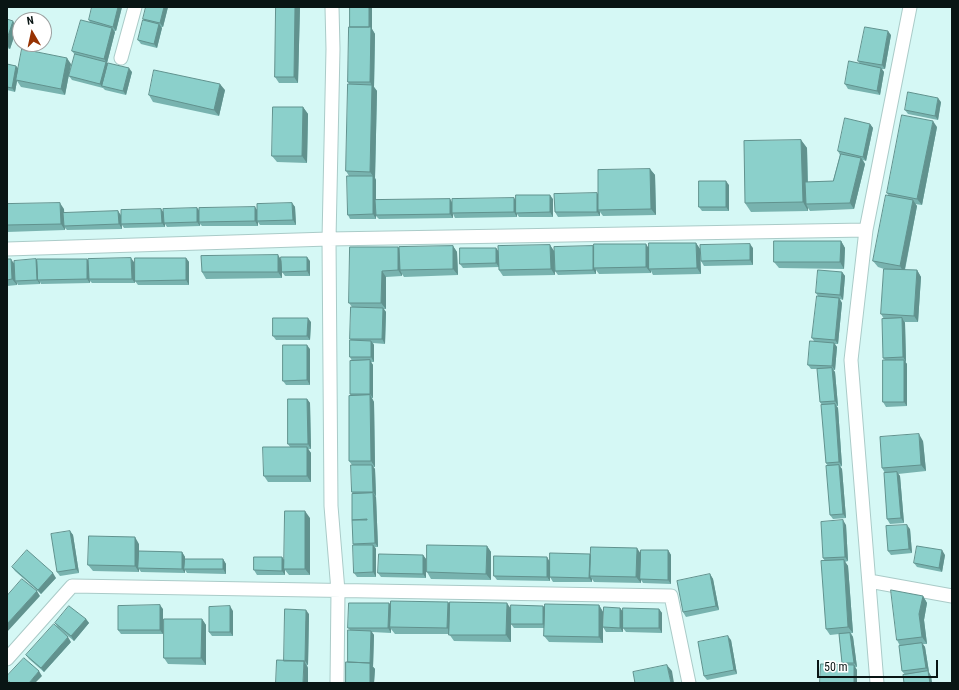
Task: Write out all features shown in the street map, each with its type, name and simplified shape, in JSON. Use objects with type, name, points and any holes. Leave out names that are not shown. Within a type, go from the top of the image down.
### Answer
[{"type":"street","points":[[121,58],[135,7]]},
{"type":"street","points":[[332,7],[329,239],[331,506],[338,591],[338,683]]},
{"type":"street","points":[[877,683],[851,360],[866,230],[910,7]]},
{"type":"street","points":[[7,249],[329,239],[866,230]]},
{"type":"street","points":[[869,581],[952,596]]},
{"type":"street","points":[[7,659],[72,586],[671,596],[688,683]]},
{"type":"building","points":[[92,7],[118,7],[113,27],[89,20]]},
{"type":"building","points":[[146,7],[164,7],[160,23],[143,19]]},
{"type":"building","points":[[276,7],[295,7],[294,77],[275,77]]},
{"type":"building","points":[[350,7],[369,7],[369,27],[350,27]]},
{"type":"building","points":[[7,19],[12,21],[12,24],[7,39]]},
{"type":"building","points":[[81,20],[112,28],[104,59],[72,51]]},
{"type":"building","points":[[143,20],[159,24],[154,44],[138,40]]},
{"type":"building","points":[[349,27],[371,27],[370,82],[348,82]]},
{"type":"building","points":[[865,27],[888,31],[882,65],[858,61]]},
{"type":"building","points":[[21,52],[37,52],[67,58],[61,89],[16,80]]},
{"type":"building","points":[[75,54],[106,62],[100,84],[69,76]]},
{"type":"building","points":[[849,61],[881,68],[877,91],[845,84]]},
{"type":"building","points":[[108,63],[129,68],[123,91],[102,86]]},
{"type":"building","points":[[7,64],[16,66],[12,88],[7,87]]},
{"type":"building","points":[[154,70],[220,84],[214,110],[149,95]]},
{"type":"building","points":[[348,84],[372,85],[370,172],[346,171]]},
{"type":"building","points":[[908,92],[938,98],[935,116],[905,110]]},
{"type":"building","points":[[273,107],[303,107],[302,156],[272,156]]},
{"type":"building","points":[[902,115],[933,121],[917,199],[887,193]]},
{"type":"building","points":[[845,118],[870,124],[863,157],[838,151]]},
{"type":"building","points":[[801,140],[803,202],[745,203],[744,141]]},
{"type":"building","points":[[841,154],[861,158],[850,203],[806,204],[805,182],[833,181]]},
{"type":"building","points":[[650,169],[651,209],[598,210],[598,170]]},
{"type":"building","points":[[347,176],[373,176],[373,214],[348,215]]},
{"type":"building","points":[[699,181],[726,181],[726,207],[699,207]]},
{"type":"building","points":[[597,193],[597,212],[555,212],[554,194]]},
{"type":"building","points":[[516,195],[550,195],[550,212],[516,213]]},
{"type":"building","points":[[886,195],[913,200],[900,266],[873,261]]},
{"type":"building","points":[[514,198],[514,212],[452,213],[452,199]]},
{"type":"building","points":[[450,199],[450,214],[376,215],[375,200]]},
{"type":"building","points":[[60,203],[61,224],[7,225],[7,204]]},
{"type":"building","points":[[292,203],[293,220],[257,221],[257,204]]},
{"type":"building","points":[[255,207],[255,221],[199,222],[199,208]]},
{"type":"building","points":[[197,208],[197,222],[164,223],[163,209]]},
{"type":"building","points":[[161,209],[162,223],[121,224],[121,210]]},
{"type":"building","points":[[118,211],[119,224],[64,226],[63,213]]},
{"type":"building","points":[[774,241],[841,241],[840,262],[774,262]]},
{"type":"building","points":[[649,243],[696,243],[697,268],[649,269]]},
{"type":"building","points":[[594,244],[646,244],[646,267],[594,268]]},
{"type":"building","points":[[750,244],[750,260],[701,261],[700,245]]},
{"type":"building","points":[[550,245],[551,269],[499,270],[498,246]]},
{"type":"building","points":[[453,246],[453,269],[400,270],[399,247]]},
{"type":"building","points":[[593,246],[593,270],[555,271],[554,247]]},
{"type":"building","points":[[350,247],[398,247],[398,270],[382,271],[381,303],[349,303]]},
{"type":"building","points":[[460,248],[496,248],[496,263],[460,264]]},
{"type":"building","points":[[278,255],[278,272],[202,272],[201,256]]},
{"type":"building","points":[[281,257],[307,257],[307,271],[282,272]]},
{"type":"building","points":[[131,258],[132,279],[89,279],[88,259]]},
{"type":"building","points":[[135,258],[186,258],[186,280],[135,281]]},
{"type":"building","points":[[7,259],[11,259],[12,279],[7,280]]},
{"type":"building","points":[[36,259],[37,280],[15,281],[14,261]]},
{"type":"building","points":[[37,259],[87,259],[87,279],[38,280]]},
{"type":"building","points":[[884,269],[917,270],[914,316],[881,314]]},
{"type":"building","points":[[818,270],[842,272],[840,295],[816,293]]},
{"type":"building","points":[[817,296],[839,298],[835,340],[812,338]]},
{"type":"building","points":[[351,307],[383,308],[382,339],[350,339]]},
{"type":"building","points":[[273,318],[308,318],[307,336],[273,336]]},
{"type":"building","points":[[902,318],[903,357],[883,358],[882,319]]},
{"type":"building","points":[[350,340],[371,341],[371,357],[350,357]]},
{"type":"building","points":[[810,341],[834,343],[832,366],[808,365]]},
{"type":"building","points":[[283,345],[307,345],[307,380],[283,381]]},
{"type":"building","points":[[370,360],[370,394],[350,394],[350,361]]},
{"type":"building","points":[[883,360],[904,360],[904,402],[883,402]]},
{"type":"building","points":[[832,368],[835,401],[820,402],[817,369]]},
{"type":"building","points":[[370,395],[371,461],[349,461],[349,396]]},
{"type":"building","points":[[288,399],[307,399],[308,444],[288,444]]},
{"type":"building","points":[[835,404],[839,462],[826,463],[821,405]]},
{"type":"building","points":[[919,434],[921,465],[882,468],[880,437]]},
{"type":"building","points":[[263,447],[307,447],[307,476],[264,476]]},
{"type":"building","points":[[351,465],[372,465],[373,492],[352,492]]},
{"type":"building","points":[[839,465],[843,514],[830,515],[826,466]]},
{"type":"building","points":[[897,472],[901,518],[887,519],[884,473]]},
{"type":"building","points":[[373,493],[375,543],[353,544],[352,520],[352,494]]},
{"type":"building","points":[[285,511],[305,511],[305,569],[284,569]]},
{"type":"building","points":[[843,520],[845,557],[823,558],[821,522]]},
{"type":"building","points":[[907,525],[909,549],[888,551],[886,526]]},
{"type":"building","points":[[70,531],[76,569],[57,572],[51,534]]},
{"type":"building","points":[[89,536],[135,537],[135,566],[88,565]]},
{"type":"building","points":[[353,545],[373,545],[373,572],[354,573]]},
{"type":"building","points":[[427,545],[487,546],[486,574],[427,572]]},
{"type":"building","points":[[917,546],[942,550],[939,568],[914,563]]},
{"type":"building","points":[[591,547],[637,548],[636,577],[590,576]]},
{"type":"building","points":[[27,550],[53,573],[38,590],[12,567]]},
{"type":"building","points":[[641,550],[668,550],[668,580],[640,579]]},
{"type":"building","points":[[139,551],[182,552],[182,569],[138,568]]},
{"type":"building","points":[[550,553],[590,554],[589,578],[550,577]]},
{"type":"building","points":[[379,554],[423,555],[423,574],[378,573]]},
{"type":"building","points":[[494,556],[547,557],[547,577],[494,576]]},
{"type":"building","points":[[254,557],[282,557],[282,571],[254,570]]},
{"type":"building","points":[[185,559],[223,559],[223,569],[184,569]]},
{"type":"building","points":[[844,560],[848,627],[826,629],[821,561]]},
{"type":"building","points":[[710,574],[716,606],[683,612],[677,581]]},
{"type":"building","points":[[22,579],[37,591],[7,624],[7,596]]},
{"type":"building","points":[[891,590],[923,596],[919,614],[922,637],[897,640]]},
{"type":"building","points":[[391,601],[448,602],[447,628],[390,627]]},
{"type":"building","points":[[450,602],[507,603],[506,635],[449,635]]},
{"type":"building","points":[[349,603],[389,603],[388,628],[348,628]]},
{"type":"building","points":[[545,604],[599,605],[599,637],[544,636]]},
{"type":"building","points":[[160,605],[160,630],[118,630],[118,606]]},
{"type":"building","points":[[511,605],[543,606],[543,624],[511,624]]},
{"type":"building","points":[[69,606],[86,619],[71,636],[55,623]]},
{"type":"building","points":[[230,606],[230,632],[209,632],[209,607]]},
{"type":"building","points":[[604,607],[620,608],[620,628],[603,627]]},
{"type":"building","points":[[623,608],[659,609],[659,628],[623,628]]},
{"type":"building","points":[[285,609],[306,610],[305,661],[284,661]]},
{"type":"building","points":[[164,619],[202,619],[201,658],[164,658]]},
{"type":"building","points":[[54,624],[68,637],[41,668],[26,655]]},
{"type":"building","points":[[348,630],[371,631],[370,663],[348,662]]},
{"type":"building","points":[[850,633],[854,663],[842,663],[839,634]]},
{"type":"building","points":[[728,636],[734,670],[704,676],[698,642]]},
{"type":"building","points":[[922,643],[926,668],[902,671],[899,646]]},
{"type":"building","points":[[24,658],[39,671],[29,683],[11,683],[7,680],[7,676]]},
{"type":"building","points":[[277,660],[304,661],[303,683],[276,683]]},
{"type":"building","points":[[346,662],[370,663],[370,683],[346,683]]},
{"type":"building","points":[[821,664],[854,665],[854,683],[820,683]]},
{"type":"building","points":[[667,665],[671,683],[635,683],[633,672]]},
{"type":"building","points":[[928,671],[930,683],[904,683],[903,675]]}]
